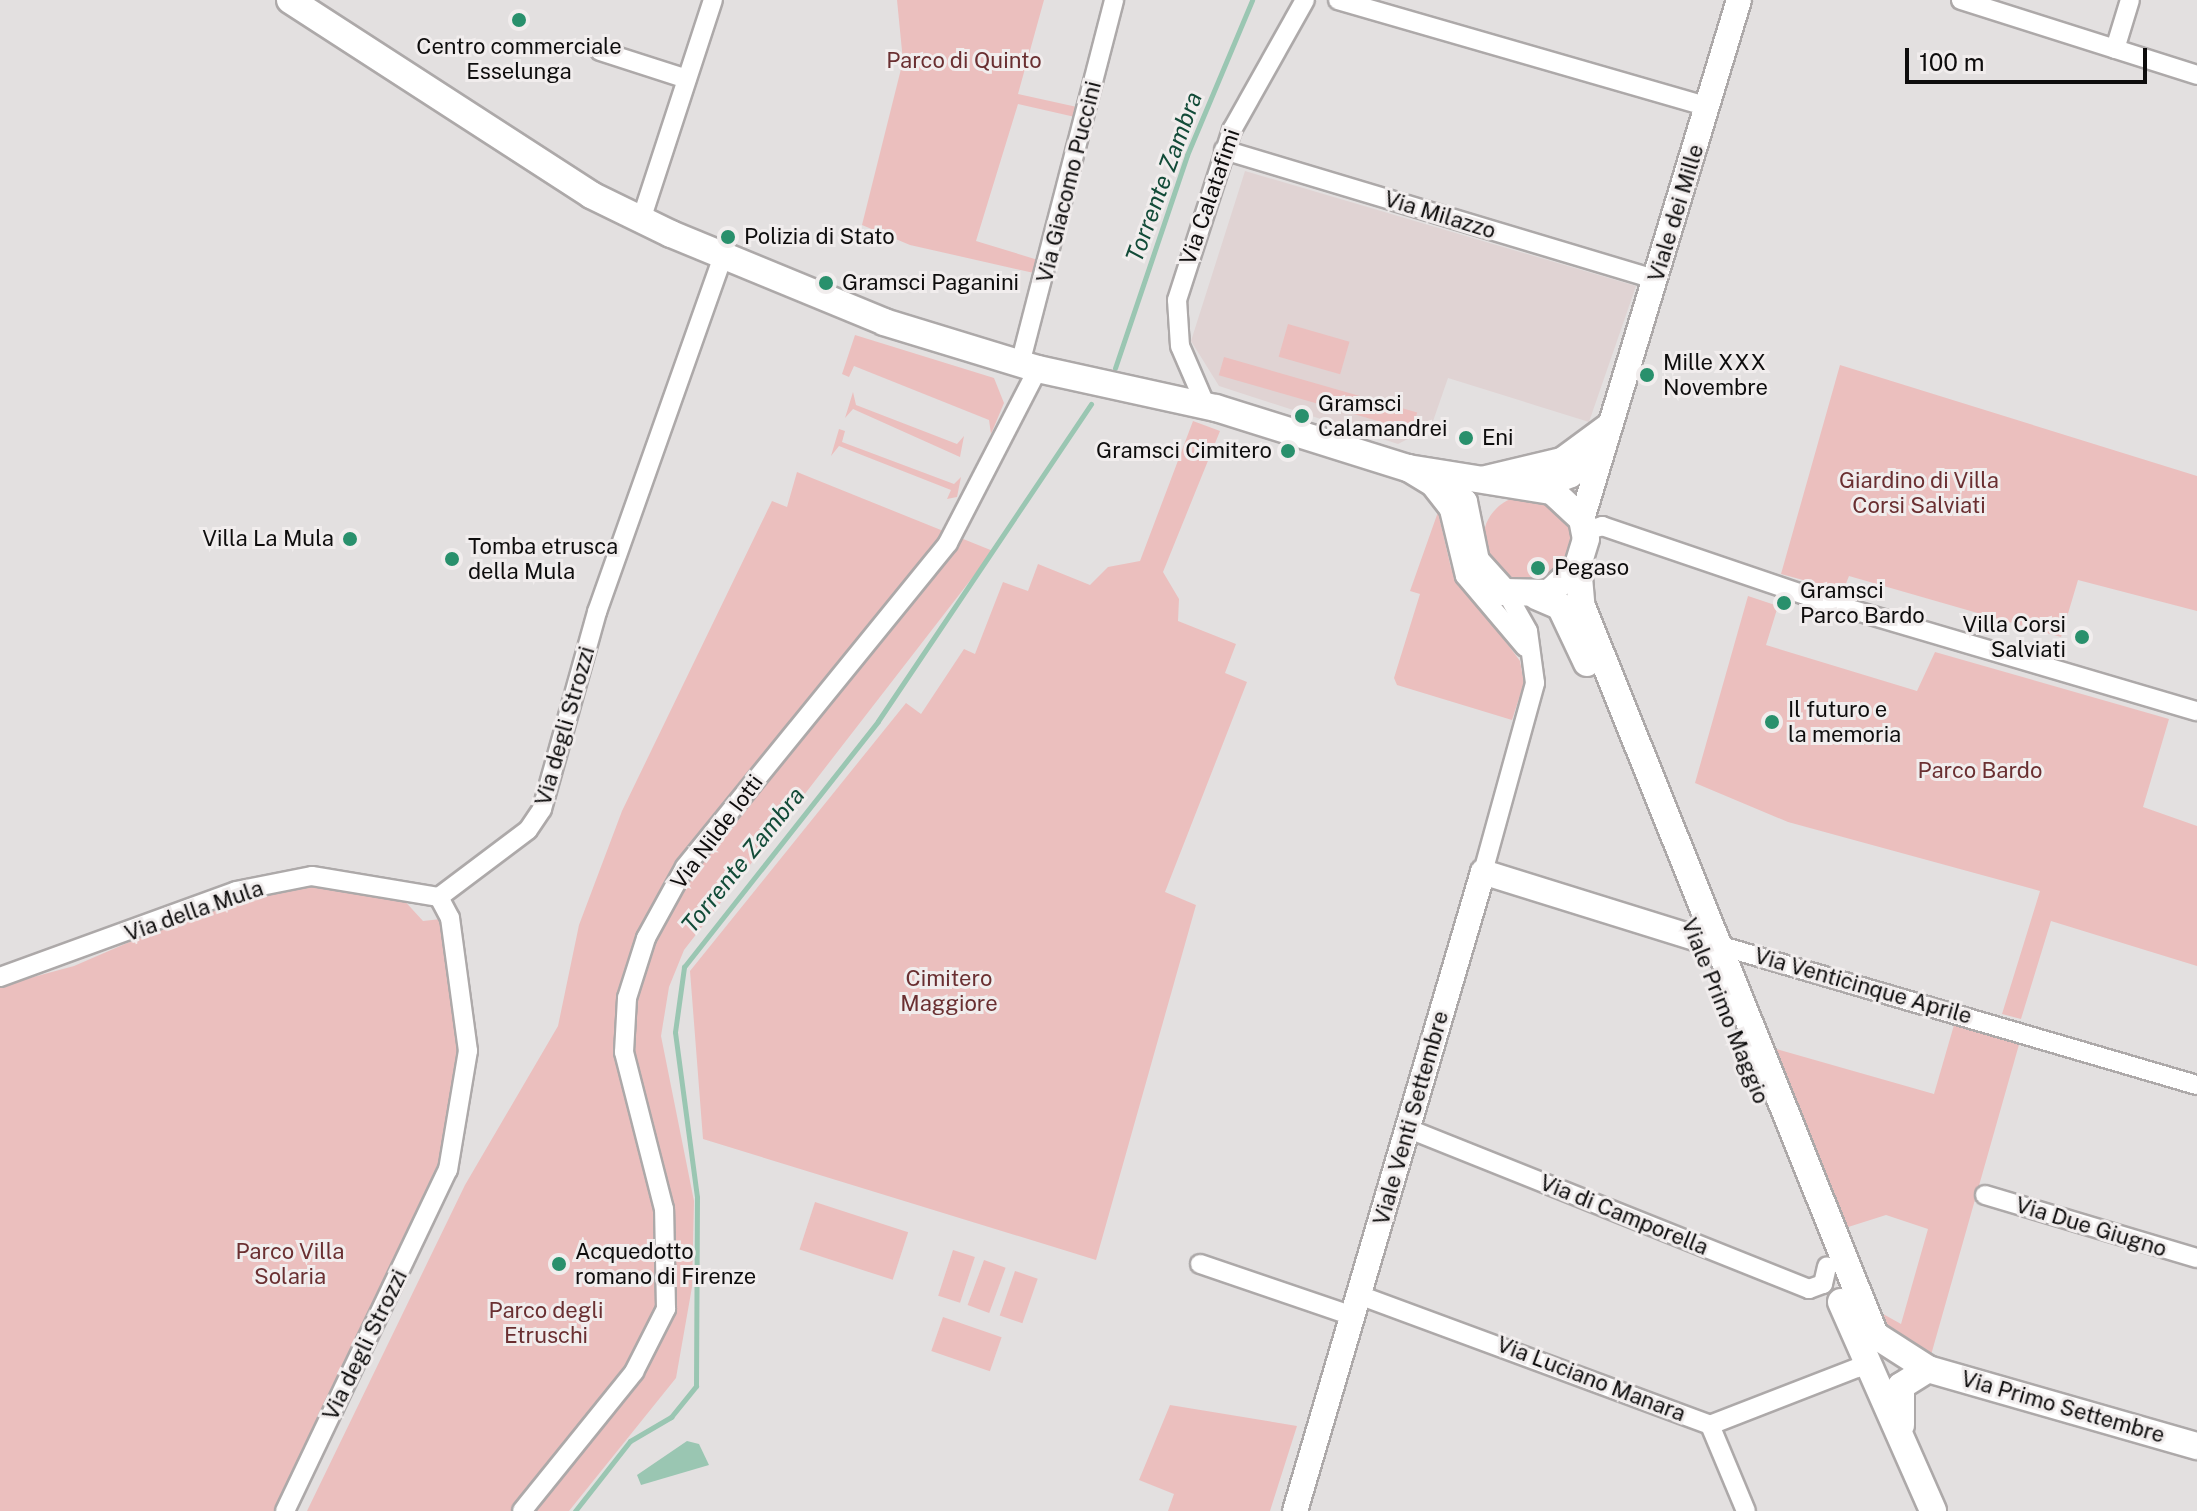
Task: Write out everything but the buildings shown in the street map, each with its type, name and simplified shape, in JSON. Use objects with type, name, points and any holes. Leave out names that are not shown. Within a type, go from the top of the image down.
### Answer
[{"type":"main road","points":[[290,0],[641,220],[884,322],[1029,366],[1206,406],[1408,468],[1528,487],[1571,503],[1584,525],[1578,566],[1558,588],[1536,596],[1506,592],[1480,571],[1473,532],[1459,496],[1408,468]]},
{"type":"main road","points":[[1473,532],[1486,504],[1528,487]]},
{"type":"main road","name":"Viale Primo Maggio","points":[[1578,566],[1581,604],[1827,1266],[1933,1511]]},
{"type":"main road","name":"Viale Primo Maggio","points":[[1536,596],[1556,602],[1579,644],[1870,1326]]},
{"type":"main road","name":"Via Primo Settembre","points":[[1870,1326],[1918,1374],[2197,1446]]},
{"type":"main road","name":"Viale Primo Maggio","points":[[1904,1441],[1898,1404],[1918,1374]]},
{"type":"street","points":[[641,220],[713,0]]},
{"type":"street","name":"Via Giacomo Puccini","points":[[1029,366],[1114,0]]},
{"type":"street","name":"Via Calatafimi","points":[[1206,406],[1180,346],[1175,311],[1224,150],[1305,0]]},
{"type":"street","points":[[1338,0],[1708,107]]},
{"type":"street","name":"Viale dei Mille","points":[[1609,425],[1656,280],[1739,0]]},
{"type":"street","points":[[1961,0],[2197,75]]},
{"type":"street","points":[[2115,49],[2130,0]]},
{"type":"street","points":[[600,51],[687,79]]},
{"type":"street","name":"Via Milazzo","points":[[1224,150],[1656,280]]},
{"type":"street","name":"Via degli Strozzi","points":[[285,1511],[448,1170],[468,1051],[450,918],[439,897],[528,830],[542,809],[597,612],[723,256]]},
{"type":"street","name":"Via Nilde Iotti","points":[[522,1511],[634,1372],[666,1309],[664,1209],[624,1052],[627,998],[642,947],[685,867],[965,516],[1029,366]]},
{"type":"street","points":[[1475,481],[1562,460],[1609,425]]},
{"type":"street","points":[[1528,487],[1584,465],[1609,425]]},
{"type":"street","points":[[1609,425],[1584,525],[1614,530],[1819,600],[2197,711]]},
{"type":"street","points":[[1408,468],[1442,497],[1465,576],[1507,619],[1533,662]]},
{"type":"street","name":"Viale Venti Settembre","points":[[1295,1511],[1526,725],[1533,662],[1520,608],[1506,592]]},
{"type":"street","name":"Via Venticinque Aprile","points":[[1483,872],[1707,942],[2197,1085]]},
{"type":"street","name":"Via della Mula","points":[[0,977],[236,891],[312,876],[439,897]]},
{"type":"street","name":"Via di Camporella","points":[[1409,1129],[1809,1289],[1823,1284],[1827,1266]]},
{"type":"street","name":"Via Due Giugno","points":[[1985,1195],[2197,1258]]},
{"type":"street","name":"Via Luciano Manara","points":[[1200,1264],[1356,1306],[1710,1425],[1867,1364]]},
{"type":"street","points":[[1710,1425],[1746,1511]]},
{"type":"shaded area","points":[[1245,171],[1636,286],[1589,422],[1448,378],[1431,427],[1398,444],[1219,386],[1191,341]]},
{"type":"shaded area","points":[[687,1441],[699,1444],[709,1465],[641,1485],[637,1475]]},
{"type":"green space","name":"Parco di Quinto","points":[[897,0],[1044,0],[1018,94],[1077,107],[1075,117],[1018,104],[976,241],[1038,260],[1034,273],[910,245],[862,225],[903,61]]},
{"type":"green space","points":[[1288,324],[1350,342],[1340,374],[1279,357]]},
{"type":"green space","points":[[855,335],[994,378],[1004,403],[991,434],[989,420],[854,366],[849,377],[842,374]]},
{"type":"green space","points":[[1224,357],[1417,412],[1412,431],[1219,375]]},
{"type":"green space","name":"Giardino di Villa Corsi Salviati","points":[[1840,365],[2197,476],[2197,611],[2078,580],[2061,637],[1849,576],[1843,591],[1781,574]]},
{"type":"green space","points":[[853,392],[856,405],[957,444],[964,436],[960,457],[853,409],[845,418]]},
{"type":"green space","name":"Cimitero Maggiore","points":[[1193,421],[1220,431],[1163,572],[1179,599],[1178,621],[1236,644],[1225,673],[1247,682],[1165,892],[1196,905],[1096,1260],[703,1139],[690,971],[906,703],[921,714],[964,649],[975,654],[1003,582],[1028,591],[1038,564],[1090,585],[1108,567],[1140,561]]},
{"type":"green space","points":[[839,429],[845,431],[842,442],[954,484],[961,477],[957,497],[947,499],[951,490],[839,446],[831,456]]},
{"type":"green space","name":"Parco degli Etruschi","points":[[797,472],[993,551],[684,950],[669,987],[661,1036],[694,1201],[692,1287],[676,1378],[569,1511],[307,1511],[465,1185],[558,1026],[579,925],[622,811],[772,501],[787,507]]},
{"type":"green space","points":[[1527,496],[1552,503],[1564,515],[1571,540],[1564,565],[1552,577],[1527,584],[1502,577],[1490,565],[1483,540],[1490,515],[1502,503]]},
{"type":"green space","points":[[1438,512],[1451,568],[1520,661],[1524,683],[1512,720],[1397,685],[1394,678],[1420,594],[1410,591]]},
{"type":"green space","name":"Parco Bardo","points":[[1748,596],[1778,606],[1766,645],[1917,691],[1935,652],[2169,719],[2143,807],[2197,826],[2197,966],[2051,921],[2021,1019],[2002,1014],[2040,891],[1788,822],[1695,783]]},
{"type":"green space","name":"Parco Villa Solaria","points":[[316,882],[401,897],[423,921],[450,918],[466,1003],[448,1170],[285,1511],[0,1511],[0,986],[74,966],[238,895]]},
{"type":"green space","points":[[1954,1025],[2020,1041],[1931,1355],[1899,1339],[1876,1310],[1901,1324],[1928,1229],[1886,1215],[1845,1228],[1773,1048],[1934,1094]]},
{"type":"green space","points":[[815,1202],[908,1232],[893,1280],[800,1250]]},
{"type":"green space","points":[[953,1250],[975,1257],[960,1303],[938,1296]]},
{"type":"green space","points":[[984,1260],[1006,1268],[989,1313],[968,1305]]},
{"type":"green space","points":[[1015,1271],[1038,1279],[1022,1323],[1000,1315]]},
{"type":"green space","points":[[943,1317],[1002,1337],[990,1371],[931,1351]]},
{"type":"green space","points":[[1170,1405],[1297,1426],[1270,1511],[1168,1511],[1174,1494],[1139,1480]]},
{"type":"waterway","name":"Torrente Zambra","points":[[1115,368],[1187,155],[1252,0]]},
{"type":"waterway","name":"Torrente Zambra","points":[[575,1511],[630,1441],[671,1417],[696,1386],[697,1197],[675,1032],[684,967],[878,721],[1091,404]]},
{"type":"place","name":"Centro commerciale Esselunga","points":[[519,20]]},
{"type":"place","name":"Polizia di Stato","points":[[728,237]]},
{"type":"place","name":"Gramsci Paganini","points":[[826,283]]},
{"type":"place","name":"Mille XXX Novembre","points":[[1647,375]]},
{"type":"place","name":"Gramsci Calamandrei","points":[[1302,416]]},
{"type":"place","name":"Eni","points":[[1466,438]]},
{"type":"place","name":"Gramsci Cimitero","points":[[1288,451]]},
{"type":"place","name":"Villa La Mula","points":[[350,539]]},
{"type":"place","name":"Tomba etrusca della Mula","points":[[452,559]]},
{"type":"place","name":"Pegaso","points":[[1538,568]]},
{"type":"place","name":"Gramsci Parco Bardo","points":[[1784,603]]},
{"type":"place","name":"Villa Corsi Salviati","points":[[2082,637]]},
{"type":"place","name":"Il futuro e la memoria","points":[[1772,722]]},
{"type":"place","name":"Acquedotto romano di Firenze","points":[[559,1264]]}]
